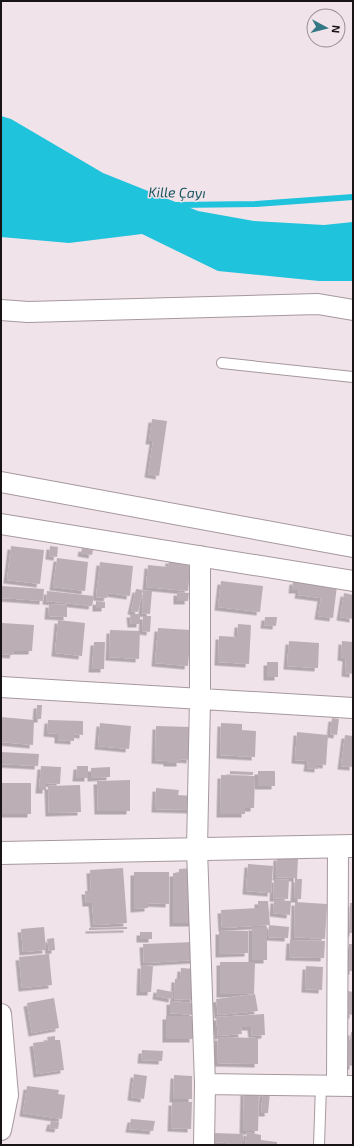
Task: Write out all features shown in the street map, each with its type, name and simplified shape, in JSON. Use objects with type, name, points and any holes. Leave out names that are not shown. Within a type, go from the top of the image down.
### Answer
[{"type":"street","points":[[1,310],[28,312],[318,304],[353,310]]},
{"type":"street","points":[[1,482],[353,547]]},
{"type":"street","points":[[1,524],[353,581]]},
{"type":"street","points":[[200,556],[200,699],[197,850],[205,1084],[204,1145]]},
{"type":"street","points":[[1,687],[353,708]]},
{"type":"street","points":[[1,853],[346,847],[337,1086],[205,1084]]},
{"type":"street","points":[[1,1014],[8,1095],[1,1130]]},
{"type":"lane","points":[[222,363],[353,377]]},
{"type":"lane","points":[[319,1145],[337,1086]]},
{"type":"water","points":[[1,116],[11,119],[103,173],[198,211],[254,221],[324,225],[353,222],[353,281],[319,281],[218,271],[142,234],[69,243],[1,237]]},
{"type":"building","points":[[152,419],[167,421],[159,476],[148,474],[153,441],[149,441]]},
{"type":"building","points":[[11,546],[44,550],[40,584],[7,580]]},
{"type":"building","points":[[50,546],[58,547],[57,557],[49,556]]},
{"type":"building","points":[[82,548],[93,550],[92,555],[81,553]]},
{"type":"building","points":[[57,558],[88,562],[85,591],[53,587]]},
{"type":"building","points":[[169,560],[191,562],[188,591],[146,587],[148,565],[168,567]]},
{"type":"building","points":[[100,562],[133,566],[130,596],[108,593],[107,598],[96,597]]},
{"type":"building","points":[[221,581],[263,586],[260,612],[218,607]]},
{"type":"building","points":[[293,581],[337,586],[333,618],[318,616],[321,598],[298,595],[299,590],[292,590]]},
{"type":"building","points":[[2,586],[44,589],[43,601],[2,598]]},
{"type":"building","points":[[136,589],[143,590],[138,612],[131,611]]},
{"type":"building","points":[[47,591],[94,596],[92,606],[46,601]]},
{"type":"building","points":[[143,591],[152,591],[150,614],[142,613]]},
{"type":"building","points":[[177,592],[189,593],[188,601],[177,601]]},
{"type":"building","points":[[344,593],[353,595],[353,619],[340,617]]},
{"type":"building","points":[[96,601],[105,602],[105,608],[96,608]]},
{"type":"building","points":[[49,604],[67,605],[67,617],[48,616]]},
{"type":"building","points":[[130,614],[140,614],[140,624],[131,624]]},
{"type":"building","points":[[143,616],[151,616],[150,632],[142,631]]},
{"type":"building","points":[[265,617],[277,617],[276,626],[264,625]]},
{"type":"building","points":[[58,620],[85,623],[82,656],[55,653]]},
{"type":"building","points":[[2,623],[34,625],[32,651],[14,651],[13,655],[1,654]]},
{"type":"building","points":[[238,624],[251,625],[249,664],[218,662],[219,636],[237,637]]},
{"type":"building","points":[[158,628],[191,630],[188,666],[155,663]]},
{"type":"building","points":[[110,630],[140,631],[139,659],[109,657]]},
{"type":"building","points":[[289,641],[319,643],[318,668],[287,666]]},
{"type":"building","points":[[342,641],[353,642],[353,674],[345,673],[346,658],[341,657]]},
{"type":"building","points":[[94,642],[105,642],[104,669],[92,669]]},
{"type":"building","points":[[267,662],[278,662],[278,677],[267,677]]},
{"type":"building","points":[[37,705],[42,705],[41,719],[36,719]]},
{"type":"building","points":[[1,717],[34,720],[33,745],[1,742]]},
{"type":"building","points":[[332,718],[339,719],[337,735],[330,734]]},
{"type":"building","points":[[48,720],[83,721],[83,735],[74,734],[74,741],[58,740],[58,734],[47,733]]},
{"type":"building","points":[[100,723],[131,726],[129,749],[98,746]]},
{"type":"building","points":[[221,723],[242,724],[242,730],[256,731],[255,757],[220,755]]},
{"type":"building","points":[[156,726],[191,727],[190,760],[180,759],[180,763],[167,763],[167,761],[155,760]]},
{"type":"building","points":[[297,732],[328,735],[326,765],[318,764],[318,769],[307,768],[308,761],[295,760]]},
{"type":"building","points":[[345,735],[353,736],[353,767],[341,766]]},
{"type":"building","points":[[1,752],[39,754],[38,766],[1,764]]},
{"type":"building","points":[[41,766],[61,767],[60,784],[46,783],[46,790],[39,790]]},
{"type":"building","points":[[77,766],[88,766],[88,778],[76,778]]},
{"type":"building","points":[[110,767],[110,777],[91,778],[91,768]]},
{"type":"building","points":[[230,771],[253,772],[253,775],[230,774]]},
{"type":"building","points":[[258,771],[275,771],[275,786],[258,786]]},
{"type":"building","points":[[221,775],[255,776],[254,808],[245,808],[245,814],[220,814]]},
{"type":"building","points":[[130,780],[130,811],[98,811],[97,781]]},
{"type":"building","points":[[1,783],[31,783],[31,814],[1,814]]},
{"type":"building","points":[[80,785],[81,812],[49,813],[48,786]]},
{"type":"building","points":[[156,788],[179,790],[178,795],[193,796],[192,810],[155,809]]},
{"type":"building","points":[[277,857],[298,858],[297,879],[302,879],[301,899],[294,899],[295,878],[276,877]]},
{"type":"building","points":[[248,864],[273,866],[271,893],[246,891]]},
{"type":"building","points":[[123,868],[127,923],[94,925],[92,903],[86,903],[85,891],[91,891],[90,870]]},
{"type":"building","points":[[193,868],[193,923],[173,923],[173,873],[179,873],[179,869]]},
{"type":"building","points":[[134,872],[169,872],[169,904],[148,903],[148,908],[134,909]]},
{"type":"building","points":[[274,879],[289,880],[288,899],[273,898]]},
{"type":"building","points":[[274,900],[291,901],[290,915],[273,913]]},
{"type":"building","points":[[258,901],[268,901],[270,925],[222,928],[221,910],[258,908]]},
{"type":"building","points":[[295,902],[327,904],[325,939],[294,937]]},
{"type":"building","points":[[350,903],[353,903],[353,933],[349,933]]},
{"type":"building","points":[[269,925],[289,927],[288,938],[268,937]]},
{"type":"building","points":[[44,927],[46,950],[23,952],[21,929]]},
{"type":"building","points":[[127,927],[127,929],[89,930],[89,928]]},
{"type":"building","points":[[252,927],[267,927],[267,960],[252,960]]},
{"type":"building","points":[[219,931],[248,931],[248,953],[219,954]]},
{"type":"building","points":[[140,932],[152,932],[152,939],[140,939]]},
{"type":"building","points":[[54,938],[55,950],[49,951],[47,939]]},
{"type":"building","points":[[290,940],[325,941],[324,958],[289,957]]},
{"type":"building","points":[[194,942],[195,960],[144,963],[143,944]]},
{"type":"building","points":[[349,944],[353,944],[353,971],[349,971]]},
{"type":"building","points":[[49,954],[52,985],[22,988],[19,957]]},
{"type":"building","points":[[220,962],[255,962],[254,994],[220,994]]},
{"type":"building","points":[[141,965],[153,966],[151,992],[140,992]]},
{"type":"building","points":[[306,966],[323,967],[322,990],[305,989]]},
{"type":"building","points":[[181,968],[195,969],[194,1000],[174,999],[175,979],[180,979]]},
{"type":"building","points":[[157,989],[173,992],[172,999],[156,996]]},
{"type":"building","points":[[348,991],[353,992],[353,1015],[345,1014]]},
{"type":"building","points":[[255,994],[258,1011],[218,1015],[216,999]]},
{"type":"building","points":[[54,998],[59,1028],[32,1033],[27,1003]]},
{"type":"building","points":[[170,1001],[194,1003],[193,1015],[170,1013]]},
{"type":"building","points":[[264,1014],[265,1035],[252,1036],[251,1027],[241,1027],[242,1034],[218,1036],[216,1017]]},
{"type":"building","points":[[166,1016],[193,1016],[193,1039],[166,1039]]},
{"type":"building","points":[[351,1032],[353,1032],[353,1066],[345,1065],[346,1040],[350,1040]]},
{"type":"building","points":[[55,1036],[55,1040],[60,1040],[64,1070],[37,1074],[33,1043],[48,1041],[47,1037]]},
{"type":"building","points":[[218,1037],[258,1038],[258,1064],[217,1063]]},
{"type":"building","points":[[142,1050],[163,1051],[162,1061],[141,1060]]},
{"type":"building","points":[[134,1074],[147,1076],[144,1099],[131,1097]]},
{"type":"building","points":[[174,1075],[192,1076],[192,1099],[173,1099]]},
{"type":"building","points":[[27,1086],[59,1090],[58,1094],[65,1095],[62,1119],[23,1113]]},
{"type":"building","points":[[244,1092],[259,1093],[258,1131],[243,1131]]},
{"type":"building","points":[[263,1092],[270,1093],[268,1113],[261,1113]]},
{"type":"building","points":[[172,1102],[192,1102],[191,1129],[171,1128]]},
{"type":"building","points":[[131,1119],[155,1121],[153,1131],[129,1129]]},
{"type":"building","points":[[51,1121],[59,1122],[58,1129],[49,1128]]},
{"type":"building","points":[[247,1132],[261,1135],[261,1140],[277,1142],[277,1145],[245,1145]]},
{"type":"building","points":[[214,1133],[243,1134],[243,1145],[227,1145],[228,1143],[214,1142]]},
{"type":"waterway","name":"Kille Çayı","points":[[176,205],[256,204],[353,197]]}]
